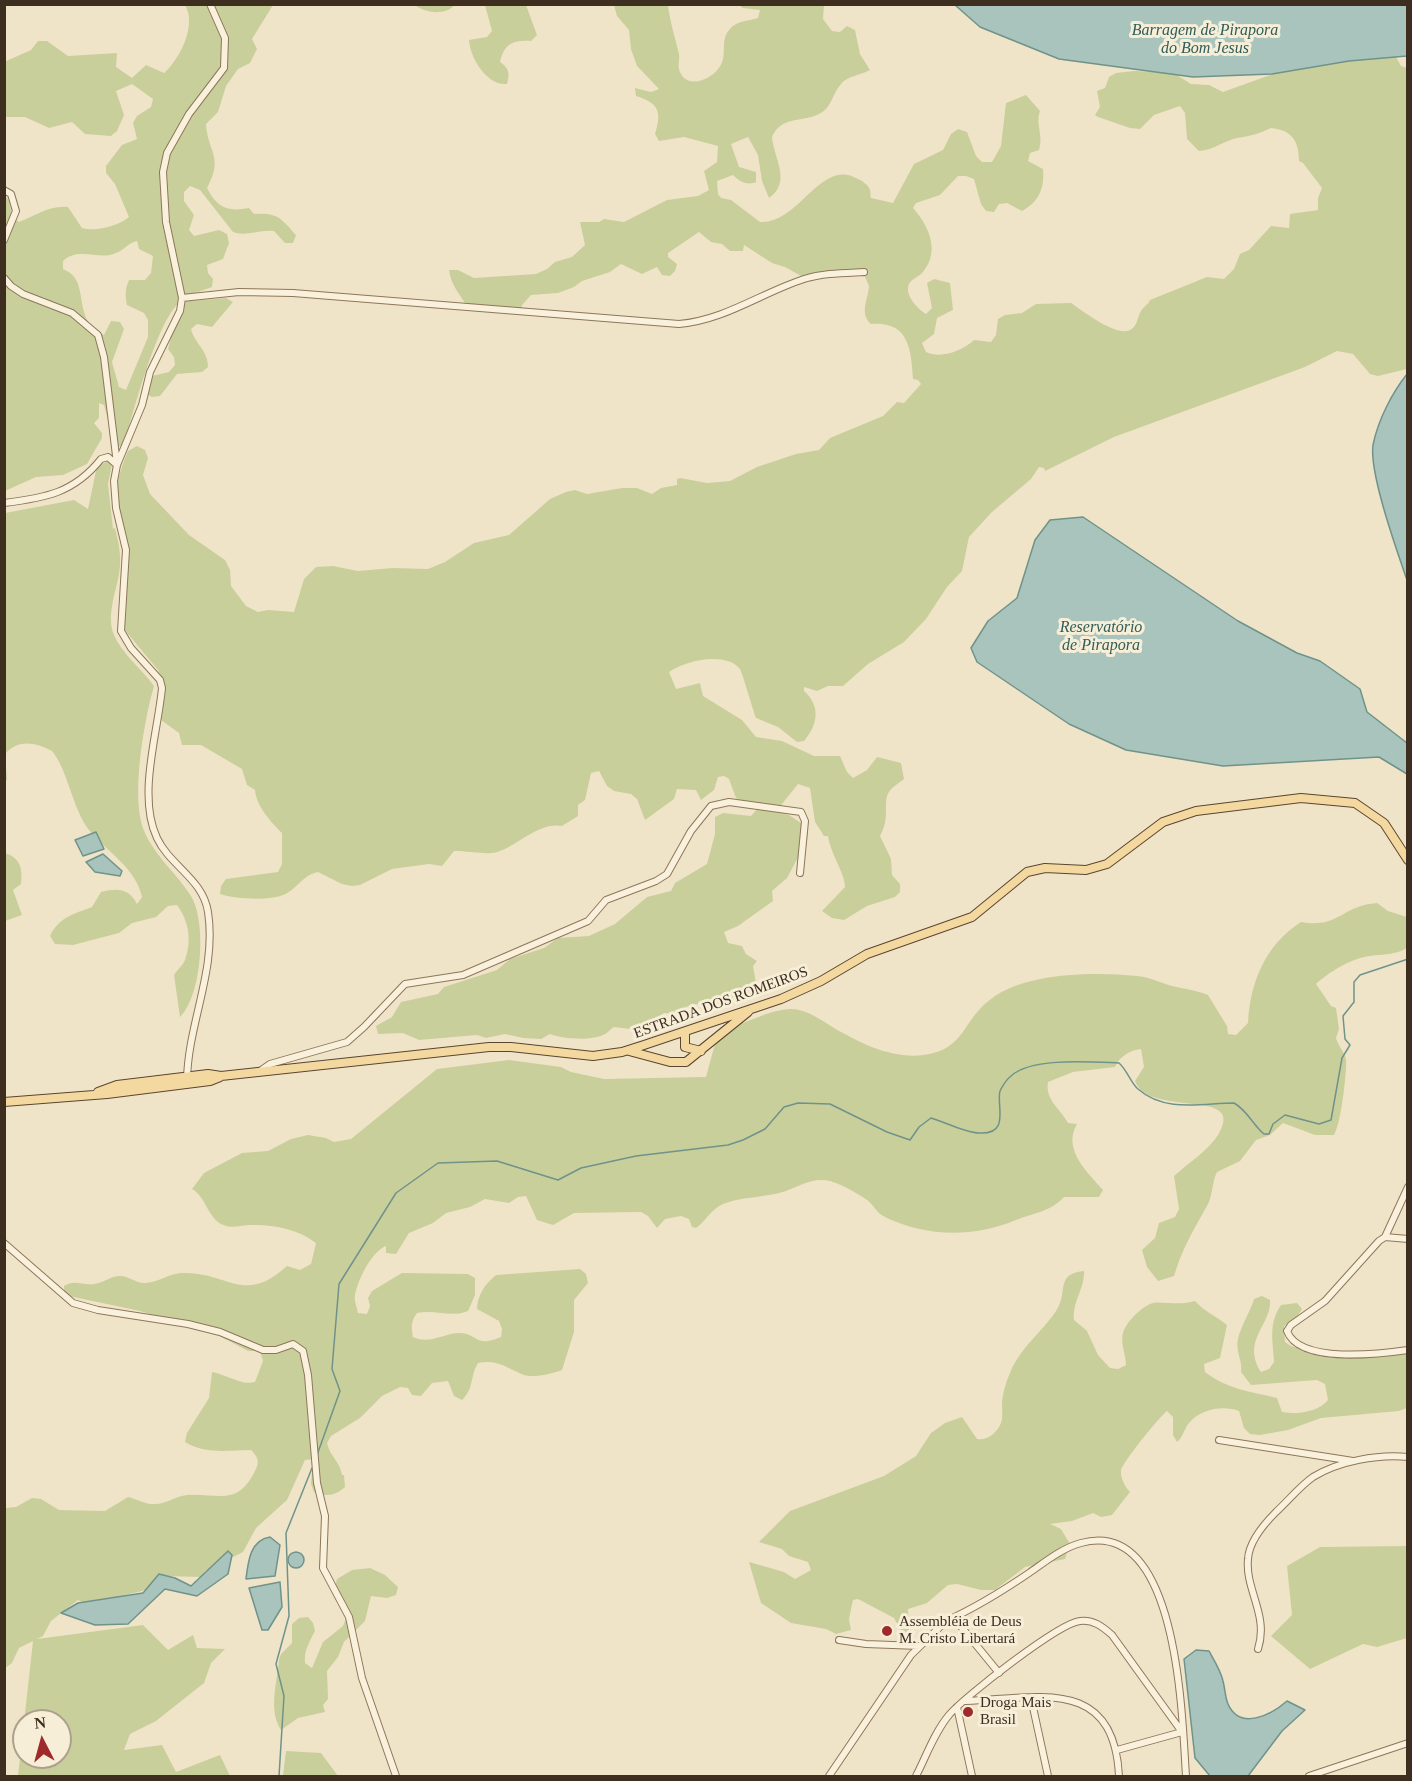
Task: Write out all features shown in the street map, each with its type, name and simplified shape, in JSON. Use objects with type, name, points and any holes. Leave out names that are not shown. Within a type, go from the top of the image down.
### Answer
[{"type":"main road","name":"ESTRADA DOS ROMEIROS","points":[[4,1102],[98,1092],[117,1085],[187,1080],[208,1074],[221,1076],[489,1047],[527,1048],[583,1056],[628,1050],[752,1010],[805,989],[874,951],[972,917],[982,912],[1009,884],[1027,872],[1045,868],[1086,870],[1107,864],[1163,822],[1196,811],[1301,798],[1356,803],[1384,823],[1407,860]]},
{"type":"main road","points":[[628,1050],[678,1063],[686,1062],[752,1010]]},
{"type":"main road","points":[[685,1032],[685,1047],[701,1051]]},
{"type":"street","points":[[117,465],[140,412],[155,360],[180,311],[182,298],[166,222],[163,172],[167,153],[189,114],[224,68],[225,38],[210,4]]},
{"type":"street","points":[[4,190],[11,194],[16,211],[4,240]]},
{"type":"street","points":[[182,298],[240,292],[293,293],[678,324],[695,322],[726,313],[814,276],[864,272]]},
{"type":"street","points":[[4,278],[23,294],[72,313],[98,335],[104,357],[117,465],[114,494],[126,550],[121,631],[131,648],[160,680],[162,688],[149,792],[153,828],[167,853],[193,880],[206,903],[208,915],[207,966],[189,1044],[187,1080]]},
{"type":"street","points":[[4,503],[47,498],[66,489],[101,459],[108,458],[117,465]]},
{"type":"street","points":[[260,1072],[270,1064],[346,1042],[364,1027],[405,984],[464,975],[588,921],[606,900],[656,881],[667,874],[704,813],[719,803],[801,812],[805,821],[800,873]]},
{"type":"street","points":[[1407,1187],[1385,1237],[1367,1251],[1325,1301],[1291,1325],[1287,1331],[1295,1343],[1318,1352],[1368,1355],[1407,1350]]},
{"type":"street","points":[[1385,1237],[1407,1239]]},
{"type":"street","points":[[4,1243],[73,1303],[98,1310],[188,1324],[220,1332],[263,1350],[276,1350],[293,1344],[303,1351],[307,1366],[317,1483],[325,1516],[323,1568],[349,1617],[362,1678],[396,1776]]},
{"type":"street","points":[[1219,1440],[1357,1461]]},
{"type":"street","points":[[1257,1649],[1261,1640],[1260,1621],[1248,1558],[1261,1528],[1312,1478],[1357,1461],[1379,1457],[1407,1457]]},
{"type":"street","points":[[829,1776],[919,1646],[954,1618],[1079,1543],[1099,1541],[1119,1546],[1144,1569],[1164,1608],[1172,1642],[1186,1776]]},
{"type":"street","points":[[954,1618],[999,1674]]},
{"type":"street","points":[[916,1776],[939,1730],[957,1707],[1070,1624],[1091,1621],[1112,1635],[1182,1732]]},
{"type":"street","points":[[839,1640],[866,1644],[919,1646]]},
{"type":"street","points":[[965,1701],[1056,1696],[1080,1702],[1113,1735],[1119,1776]]},
{"type":"street","points":[[1031,1698],[1048,1776]]},
{"type":"street","points":[[957,1707],[972,1776]]},
{"type":"street","points":[[1117,1750],[1182,1732]]},
{"type":"street","points":[[1309,1776],[1407,1743]]},
{"type":"green space","points":[[455,4],[441,12],[424,10],[414,5]]},
{"type":"green space","points":[[185,5],[273,5],[252,39],[257,49],[250,63],[238,69],[226,86],[218,112],[206,124],[215,162],[212,178],[207,188],[215,200],[224,207],[249,208],[254,214],[278,217],[296,235],[293,243],[285,243],[274,231],[243,234],[233,232],[200,190],[190,186],[184,192],[184,201],[194,215],[189,230],[194,236],[219,230],[227,234],[229,243],[223,259],[207,265],[208,273],[213,279],[212,287],[195,293],[192,301],[226,298],[233,302],[212,327],[197,324],[191,329],[204,351],[208,367],[202,372],[177,374],[160,396],[152,397],[145,393],[152,376],[169,372],[175,365],[174,357],[168,349],[180,302],[171,313],[154,347],[123,446],[115,446],[104,405],[99,403],[99,418],[94,423],[102,433],[102,438],[87,464],[63,475],[36,477],[5,491],[4,193],[9,201],[12,217],[19,222],[49,209],[61,207],[68,207],[82,228],[88,229],[100,229],[129,217],[115,184],[106,173],[106,166],[122,145],[137,139],[133,123],[137,116],[151,107],[153,99],[132,84],[116,91],[124,115],[117,131],[111,136],[85,134],[72,122],[49,128],[25,117],[5,117],[4,62],[31,50],[38,41],[47,41],[68,56],[117,53],[116,67],[132,78],[146,65],[164,73],[176,59],[185,41],[188,32],[188,13]],"holes":[[[137,241],[139,249],[153,256],[151,273],[145,280],[129,280],[126,298],[127,305],[144,313],[148,320],[148,337],[126,390],[119,387],[112,362],[124,329],[120,322],[111,321],[104,335],[93,328],[87,319],[77,282],[63,269],[63,261],[82,254],[109,255]]]},
{"type":"green space","points":[[485,5],[526,5],[537,35],[531,41],[514,42],[504,51],[500,62],[508,71],[507,84],[486,76],[476,62],[470,47],[469,40],[487,37],[492,31]]},
{"type":"green space","points":[[614,5],[668,5],[679,54],[679,70],[683,77],[693,81],[704,79],[718,69],[723,60],[726,35],[732,27],[758,18],[760,10],[743,8],[739,5],[824,5],[823,19],[832,31],[840,32],[847,26],[855,30],[860,54],[870,70],[844,81],[829,105],[819,114],[787,122],[776,130],[772,137],[781,177],[776,192],[769,198],[762,181],[758,155],[748,137],[731,144],[739,167],[756,172],[756,182],[743,182],[733,175],[717,181],[718,194],[721,198],[731,200],[760,222],[774,220],[798,204],[820,184],[831,177],[843,175],[856,178],[864,183],[869,188],[871,198],[893,203],[914,164],[943,150],[951,134],[958,129],[967,132],[976,156],[982,162],[992,162],[1001,146],[1006,103],[1026,95],[1040,111],[1039,150],[1030,153],[1028,161],[1043,169],[1043,182],[1040,193],[1033,203],[1022,211],[1007,203],[999,204],[994,212],[986,211],[981,204],[974,179],[958,176],[940,195],[916,203],[913,208],[928,230],[932,247],[928,264],[923,272],[909,284],[908,293],[926,314],[932,308],[927,283],[934,279],[950,283],[953,310],[937,318],[934,334],[922,343],[926,352],[938,355],[964,348],[974,340],[991,342],[996,335],[998,319],[1005,315],[1022,313],[1036,304],[1071,303],[1108,327],[1124,331],[1130,330],[1135,326],[1141,311],[1150,300],[1207,277],[1224,279],[1234,269],[1240,254],[1249,250],[1271,226],[1289,228],[1290,214],[1318,210],[1318,198],[1322,188],[1299,161],[1297,147],[1289,134],[1271,128],[1199,151],[1187,139],[1185,113],[1180,106],[1154,115],[1140,129],[1130,128],[1095,115],[1100,107],[1097,91],[1105,88],[1109,77],[1116,73],[1134,71],[1175,74],[1191,84],[1209,85],[1223,92],[1306,62],[1396,57],[1401,66],[1407,68],[1407,369],[1378,376],[1370,374],[1353,354],[1337,351],[1305,367],[1114,437],[1045,471],[1044,468],[1039,467],[1031,479],[992,512],[969,537],[962,571],[947,587],[926,619],[904,642],[868,664],[843,686],[828,686],[817,691],[804,687],[804,691],[813,703],[816,716],[812,729],[804,741],[797,742],[778,727],[756,718],[740,669],[733,664],[715,659],[695,661],[669,672],[676,689],[700,683],[703,696],[742,720],[756,737],[782,741],[814,756],[840,756],[847,772],[853,778],[867,770],[877,757],[901,763],[904,779],[892,788],[887,796],[885,823],[880,836],[891,859],[892,875],[900,884],[900,892],[895,897],[867,906],[844,920],[832,918],[822,911],[845,887],[828,836],[824,836],[815,822],[810,788],[798,784],[778,809],[781,813],[789,815],[804,825],[808,832],[807,841],[787,878],[772,891],[773,901],[738,926],[724,932],[728,943],[742,946],[746,954],[757,961],[753,966],[756,983],[760,990],[734,1004],[719,1006],[695,1004],[679,1014],[664,1013],[638,1030],[614,1027],[598,1037],[584,1039],[550,1034],[541,1039],[523,1038],[505,1034],[486,1038],[477,1035],[419,1040],[403,1033],[378,1034],[376,1026],[392,1017],[401,1002],[438,994],[444,987],[497,970],[510,959],[544,948],[558,938],[589,936],[615,924],[647,897],[671,891],[675,883],[707,864],[715,834],[715,817],[723,813],[751,816],[758,808],[736,798],[729,779],[724,776],[718,777],[714,790],[701,800],[696,790],[677,789],[674,799],[645,820],[637,799],[631,794],[614,791],[607,786],[599,771],[591,773],[585,800],[578,805],[578,816],[562,826],[543,828],[534,832],[500,851],[488,853],[454,851],[442,866],[429,864],[392,869],[360,885],[342,884],[318,872],[308,876],[288,893],[277,897],[252,899],[220,894],[221,886],[226,879],[278,872],[282,864],[282,833],[261,808],[255,790],[247,785],[242,769],[201,745],[182,745],[179,733],[161,720],[164,682],[158,670],[123,628],[127,553],[125,537],[117,514],[116,496],[119,477],[128,451],[137,446],[145,450],[148,458],[143,475],[150,494],[189,535],[225,560],[230,570],[231,586],[246,606],[258,612],[268,610],[294,612],[304,579],[316,567],[333,566],[358,571],[393,568],[428,569],[445,562],[474,543],[509,535],[550,499],[566,492],[575,490],[587,494],[637,488],[652,494],[661,488],[677,485],[677,479],[680,478],[707,483],[730,481],[757,467],[796,454],[819,450],[830,438],[883,416],[897,402],[904,403],[921,384],[918,380],[913,379],[911,357],[906,339],[893,327],[871,324],[867,320],[865,306],[869,286],[865,277],[857,275],[803,277],[772,263],[744,245],[743,251],[730,251],[722,244],[711,242],[699,232],[668,253],[668,257],[677,264],[670,276],[662,275],[657,267],[642,274],[621,264],[610,272],[582,281],[558,293],[531,295],[522,305],[520,313],[468,308],[454,285],[449,270],[458,270],[474,278],[536,274],[555,262],[572,257],[585,245],[580,222],[599,222],[604,219],[624,222],[667,200],[698,196],[709,190],[704,171],[717,162],[718,146],[684,137],[659,141],[655,134],[658,120],[657,109],[650,102],[636,96],[635,88],[651,92],[659,89],[637,66],[631,49],[629,30],[617,16]]},
{"type":"green space","points":[[113,459],[108,484],[113,529],[115,528],[120,560],[112,609],[112,627],[122,649],[154,686],[140,756],[139,810],[142,825],[151,844],[191,896],[199,923],[200,958],[197,976],[193,993],[180,1017],[174,975],[185,960],[189,938],[187,924],[177,905],[168,906],[156,917],[132,923],[119,933],[73,945],[55,944],[50,936],[58,924],[92,907],[101,892],[122,890],[130,895],[137,904],[142,897],[134,877],[96,838],[83,821],[62,768],[52,751],[33,744],[21,744],[5,754],[5,513],[74,500],[88,509],[97,466]]},
{"type":"green space","points":[[5,754],[7,780],[5,781]]},
{"type":"green space","points":[[5,853],[14,858],[21,868],[21,884],[13,890],[22,915],[5,921]]},
{"type":"green space","points":[[1377,903],[1388,911],[1407,917],[1407,948],[1348,963],[1334,970],[1316,984],[1331,1006],[1336,1008],[1339,1029],[1336,1038],[1346,1059],[1346,1075],[1337,1129],[1334,1135],[1315,1135],[1283,1123],[1270,1135],[1256,1140],[1240,1161],[1217,1172],[1210,1200],[1184,1248],[1174,1276],[1158,1281],[1147,1267],[1142,1250],[1155,1238],[1159,1223],[1175,1217],[1179,1209],[1174,1176],[1214,1141],[1224,1120],[1220,1111],[1209,1106],[1158,1099],[1144,1092],[1135,1081],[1144,1067],[1141,1049],[1125,1055],[1115,1067],[1073,1072],[1048,1082],[1049,1094],[1054,1104],[1068,1123],[1077,1124],[1072,1142],[1074,1151],[1078,1160],[1103,1190],[1099,1197],[1064,1197],[1047,1209],[1000,1226],[949,1233],[915,1228],[883,1216],[867,1200],[844,1186],[818,1180],[786,1191],[723,1204],[696,1228],[692,1227],[689,1219],[681,1216],[665,1219],[657,1228],[648,1216],[641,1212],[574,1213],[553,1225],[537,1220],[526,1196],[518,1197],[509,1203],[485,1199],[470,1207],[446,1213],[433,1223],[409,1233],[396,1254],[386,1253],[386,1246],[380,1249],[370,1260],[359,1282],[355,1297],[358,1313],[367,1314],[370,1306],[368,1298],[372,1291],[402,1273],[468,1274],[475,1278],[475,1295],[468,1311],[455,1314],[417,1313],[412,1324],[413,1337],[425,1340],[460,1333],[481,1341],[501,1337],[502,1329],[499,1321],[477,1309],[483,1290],[496,1275],[580,1269],[586,1274],[588,1283],[574,1300],[574,1332],[562,1370],[528,1376],[497,1363],[478,1363],[470,1387],[462,1400],[454,1396],[448,1381],[432,1383],[421,1396],[412,1395],[408,1388],[400,1387],[382,1396],[360,1418],[331,1436],[327,1443],[330,1452],[344,1475],[345,1487],[341,1490],[330,1495],[314,1492],[311,1484],[313,1459],[305,1460],[287,1500],[256,1528],[243,1552],[205,1571],[202,1577],[162,1576],[154,1579],[150,1587],[142,1591],[86,1604],[78,1600],[51,1621],[43,1636],[37,1639],[143,1625],[168,1650],[193,1635],[197,1648],[225,1649],[211,1663],[204,1683],[156,1721],[130,1734],[124,1750],[162,1745],[176,1772],[220,1755],[230,1776],[18,1776],[19,1769],[72,1769],[72,1709],[25,1709],[33,1641],[19,1648],[12,1663],[5,1668],[5,1508],[16,1507],[32,1498],[41,1499],[59,1510],[105,1511],[128,1497],[145,1503],[159,1504],[187,1495],[226,1496],[241,1490],[255,1471],[258,1462],[251,1450],[209,1450],[185,1442],[187,1433],[209,1398],[212,1372],[239,1381],[255,1382],[263,1361],[260,1351],[248,1351],[214,1333],[140,1311],[64,1295],[64,1286],[68,1284],[94,1284],[120,1276],[146,1283],[181,1273],[198,1274],[235,1284],[259,1284],[272,1278],[287,1266],[300,1270],[311,1264],[316,1243],[301,1234],[266,1225],[235,1227],[216,1221],[197,1192],[192,1189],[204,1173],[242,1153],[268,1151],[291,1139],[308,1135],[334,1142],[351,1139],[437,1069],[509,1060],[561,1067],[571,1072],[604,1079],[706,1077],[715,1044],[728,1027],[781,1010],[795,1009],[807,1012],[855,1040],[878,1049],[900,1055],[924,1055],[948,1047],[991,999],[1023,983],[1082,974],[1120,975],[1146,978],[1208,995],[1227,1026],[1228,1034],[1236,1035],[1248,1023],[1252,994],[1262,966],[1288,931],[1301,922],[1332,920],[1355,908]]},
{"type":"green space","points":[[1084,1271],[1074,1320],[1087,1331],[1098,1355],[1110,1368],[1118,1369],[1126,1365],[1123,1333],[1127,1324],[1139,1311],[1153,1303],[1195,1301],[1227,1325],[1220,1358],[1204,1364],[1205,1372],[1222,1383],[1277,1398],[1282,1412],[1301,1413],[1313,1410],[1328,1400],[1325,1384],[1317,1380],[1251,1385],[1241,1372],[1237,1348],[1238,1339],[1254,1299],[1262,1296],[1270,1300],[1267,1317],[1254,1351],[1261,1372],[1269,1369],[1274,1362],[1272,1332],[1277,1312],[1281,1305],[1297,1303],[1302,1309],[1297,1317],[1284,1326],[1285,1342],[1291,1346],[1338,1358],[1407,1352],[1407,1408],[1399,1411],[1321,1418],[1288,1430],[1260,1435],[1250,1434],[1244,1428],[1239,1411],[1227,1408],[1213,1409],[1200,1414],[1188,1424],[1177,1442],[1173,1435],[1173,1417],[1167,1411],[1123,1465],[1121,1476],[1130,1492],[1112,1515],[1101,1517],[1093,1513],[1072,1521],[1050,1524],[1061,1529],[1070,1544],[1065,1559],[1025,1567],[995,1590],[981,1590],[957,1584],[948,1585],[927,1603],[908,1609],[909,1630],[906,1633],[902,1632],[894,1618],[858,1599],[853,1600],[849,1619],[851,1630],[836,1634],[826,1629],[791,1623],[761,1603],[749,1562],[784,1572],[795,1579],[811,1570],[808,1562],[789,1556],[782,1549],[759,1542],[790,1511],[884,1476],[916,1456],[931,1433],[945,1423],[962,1417],[977,1439],[984,1439],[994,1433],[1002,1421],[1003,1393],[1014,1364],[1056,1311],[1060,1304],[1065,1280],[1075,1273]]},
{"type":"green space","points":[[1407,1546],[1407,1638],[1377,1647],[1363,1644],[1310,1669],[1271,1636],[1292,1615],[1287,1566],[1320,1547]]},
{"type":"green space","points":[[370,1568],[385,1575],[398,1587],[396,1595],[387,1598],[371,1596],[365,1621],[344,1642],[338,1657],[327,1671],[328,1699],[323,1705],[325,1712],[298,1718],[281,1730],[275,1714],[274,1696],[281,1654],[292,1643],[292,1624],[299,1618],[308,1617],[313,1623],[315,1631],[305,1654],[305,1663],[312,1668],[323,1642],[343,1626],[346,1618],[335,1587],[337,1579],[352,1570]]},
{"type":"green space","points":[[286,1751],[321,1753],[338,1776],[283,1776]]},
{"type":"water","name":"Barragem de Pirapora do Bom Jesus","points":[[955,5],[1407,5],[1407,56],[1349,61],[1272,74],[1193,77],[1059,59],[980,27]]},
{"type":"water","points":[[1407,374],[1407,580],[1379,492],[1373,445],[1391,398]]},
{"type":"water","name":"Reservatório de Pirapora","points":[[1083,517],[1238,621],[1297,653],[1320,661],[1360,689],[1367,712],[1407,743],[1407,774],[1379,757],[1223,766],[1126,750],[1069,724],[977,662],[971,648],[988,621],[1017,598],[1035,540],[1050,520]]},
{"type":"water","points":[[96,832],[104,849],[83,856],[75,840]]},
{"type":"water","points":[[103,854],[122,871],[120,876],[95,872],[86,862]]},
{"type":"water","points":[[270,1537],[280,1545],[275,1576],[246,1579],[249,1559],[254,1547],[258,1542]]},
{"type":"water","points":[[228,1551],[232,1555],[228,1574],[197,1596],[165,1589],[128,1624],[95,1625],[61,1613],[78,1603],[143,1593],[159,1574],[175,1578],[191,1586]]},
{"type":"water","points":[[296,1552],[304,1560],[296,1568],[288,1560]]},
{"type":"water","points":[[280,1582],[282,1607],[268,1630],[262,1630],[249,1588]]},
{"type":"water","points":[[1196,1650],[1209,1651],[1221,1673],[1228,1704],[1240,1717],[1256,1718],[1273,1711],[1287,1701],[1305,1710],[1282,1731],[1248,1776],[1210,1776],[1195,1758],[1184,1659]]},
{"type":"waterway","points":[[317,1455],[340,1391],[332,1369],[339,1284],[396,1193],[438,1163],[497,1161],[558,1180],[581,1168],[636,1156],[728,1145],[765,1129],[784,1107],[798,1103],[830,1104],[887,1132],[910,1140],[919,1127],[931,1118],[968,1131],[989,1132],[999,1124],[1000,1091],[1009,1077],[1033,1066],[1062,1062],[1119,1063],[1138,1089],[1160,1101],[1172,1104],[1234,1103],[1264,1134],[1269,1134],[1273,1124],[1285,1115],[1319,1124],[1331,1120],[1342,1058],[1350,1045],[1345,1039],[1343,1016],[1354,1002],[1354,982],[1360,975],[1408,959]]},
{"type":"waterway","points":[[279,1776],[284,1696],[276,1664],[289,1616],[286,1533],[312,1468]]},
{"type":"place","name":"Assembléia de Deus M. Cristo Libertará","points":[[887,1631]]},
{"type":"place","name":"Droga Mais Brasil","points":[[968,1712]]}]
